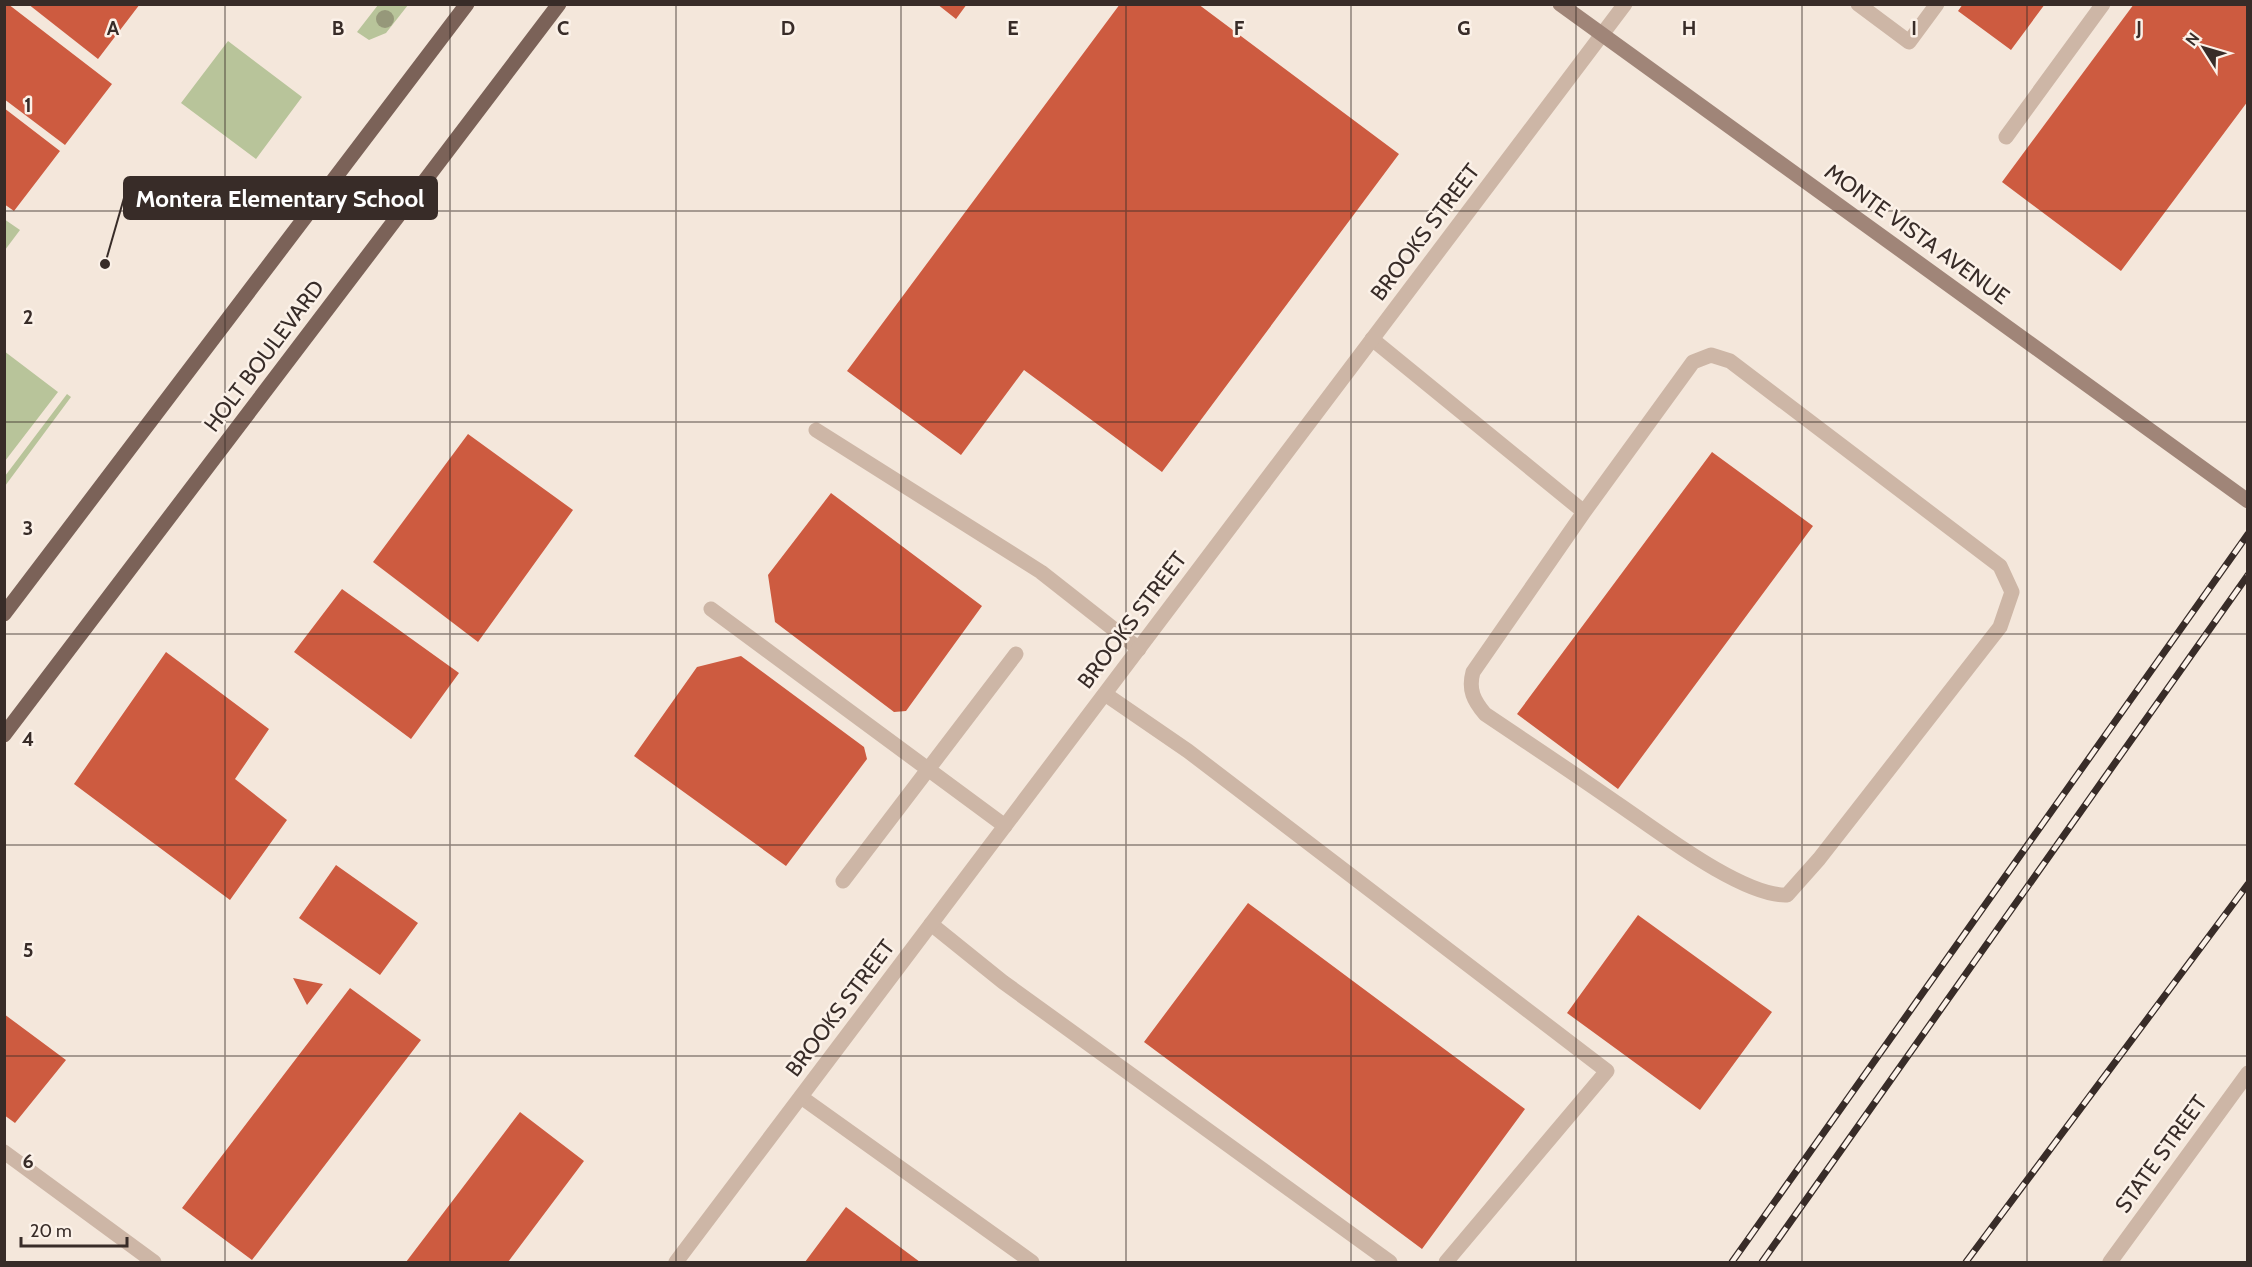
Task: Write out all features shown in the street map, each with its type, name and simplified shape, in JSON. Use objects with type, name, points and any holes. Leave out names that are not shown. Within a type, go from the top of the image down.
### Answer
[{"type":"main road","points":[[4,614],[467,4]]},
{"type":"main road","name":"HOLT BOULEVARD","points":[[4,735],[559,4]]},
{"type":"main road","name":"MONTE VISTA AVENUE","points":[[1560,4],[2163,438],[2247,501]]},
{"type":"street","name":"BROOKS STREET","points":[[676,1263],[1625,4]]},
{"type":"street","points":[[1858,4],[1909,42],[1937,4]]},
{"type":"street","points":[[2006,137],[2103,4]]},
{"type":"street","points":[[1372,339],[1584,512]]},
{"type":"street","points":[[1711,356],[1730,361],[1954,529],[2000,566],[2012,592],[2001,627],[1820,859],[1787,895],[1776,895],[1751,886],[1698,858],[1485,714],[1476,703],[1470,682],[1473,672],[1584,512],[1693,362],[1711,356]]},
{"type":"street","points":[[816,430],[1041,572],[1139,649]]},
{"type":"street","points":[[711,609],[1005,826]]},
{"type":"street","points":[[843,881],[1016,654]]},
{"type":"street","points":[[1105,694],[1188,751],[1607,1071],[1446,1263]]},
{"type":"street","points":[[931,924],[1003,982],[1390,1263]]},
{"type":"street","name":"STATE STREET","points":[[2110,1263],[2247,1073]]},
{"type":"street","points":[[801,1097],[1032,1263]]},
{"type":"street","points":[[4,1152],[154,1263]]},
{"type":"green space","points":[[378,5],[408,5],[386,33],[369,40],[357,32]]},
{"type":"green space","points":[[228,41],[302,97],[256,159],[181,103]]},
{"type":"green space","points":[[4,219],[20,230],[5,250],[4,250]]},
{"type":"green space","points":[[4,351],[58,392],[5,461],[4,461]]},
{"type":"green space","points":[[67,394],[71,397],[5,486],[5,476]]},
{"type":"building","points":[[4,4],[8,4],[112,84],[65,145],[4,99]]},
{"type":"building","points":[[28,4],[140,4],[98,59]]},
{"type":"building","points":[[937,4],[967,4],[956,19]]},
{"type":"building","points":[[1120,4],[1198,4],[1399,154],[1162,472],[1024,370],[961,455],[847,371]]},
{"type":"building","points":[[1963,4],[2045,4],[2011,50],[1958,11]]},
{"type":"building","points":[[2134,4],[2248,4],[2248,101],[2121,271],[2002,182]]},
{"type":"building","points":[[4,108],[60,151],[14,211],[4,204]]},
{"type":"building","points":[[468,434],[573,510],[478,642],[373,562]]},
{"type":"building","points":[[1712,452],[1813,526],[1618,789],[1517,714]]},
{"type":"building","points":[[831,493],[982,606],[906,711],[894,712],[775,622],[768,575]]},
{"type":"building","points":[[342,589],[459,673],[411,739],[294,652]]},
{"type":"building","points":[[166,652],[269,729],[235,779],[287,820],[230,900],[74,784]]},
{"type":"building","points":[[741,656],[864,747],[867,759],[786,866],[634,756],[697,667]]},
{"type":"building","points":[[336,865],[418,923],[380,975],[299,918]]},
{"type":"building","points":[[1248,903],[1525,1109],[1422,1249],[1144,1042]]},
{"type":"building","points":[[1638,915],[1772,1012],[1700,1110],[1567,1013]]},
{"type":"building","points":[[293,978],[323,984],[307,1005]]},
{"type":"building","points":[[350,988],[421,1040],[252,1260],[182,1208]]},
{"type":"building","points":[[4,1014],[66,1060],[15,1123],[4,1115]]},
{"type":"building","points":[[520,1112],[584,1161],[508,1262],[406,1262]]},
{"type":"building","points":[[846,1207],[920,1262],[805,1262]]},
{"type":"railway","points":[[1732,1262],[2248,534]]},
{"type":"railway","points":[[1762,1262],[2248,575]]},
{"type":"railway","points":[[1966,1262],[2248,884]]},
{"type":"place","name":"Montera Elementary School","points":[[105,264]]}]
